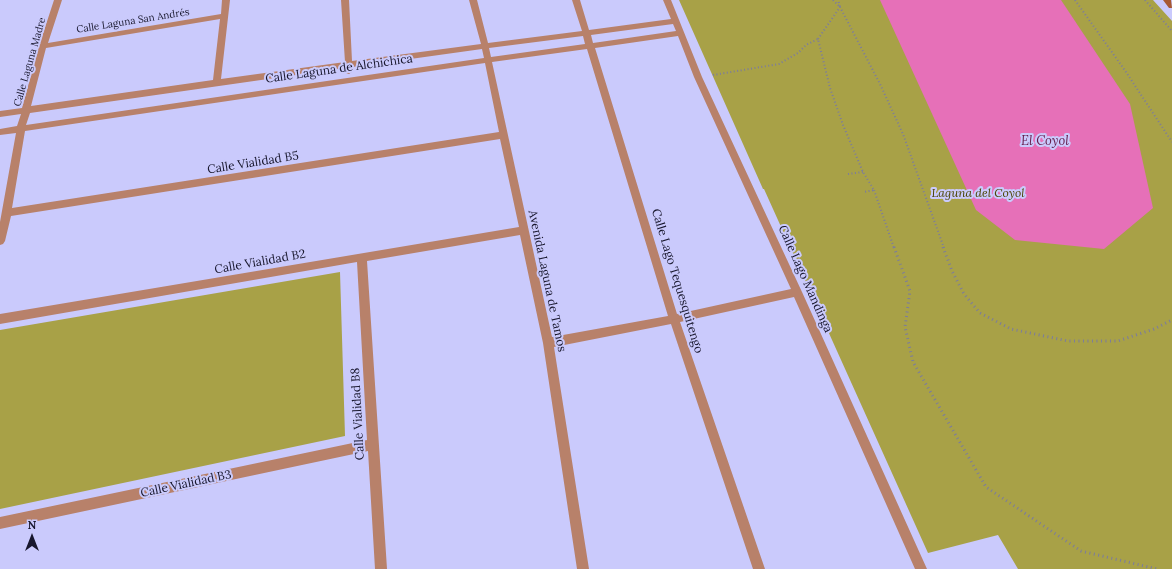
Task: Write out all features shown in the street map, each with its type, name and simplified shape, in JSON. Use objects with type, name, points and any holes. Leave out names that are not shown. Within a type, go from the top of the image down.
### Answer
[{"type":"main road","points":[[1167,0],[1172,6]]},
{"type":"street","name":"Calle Laguna Madre","points":[[0,241],[8,214],[21,129],[43,46],[58,0]]},
{"type":"street","points":[[217,82],[226,0]]},
{"type":"street","points":[[346,0],[348,64],[350,79]]},
{"type":"street","name":"Avenida Laguna de Tamos","points":[[473,0],[485,46],[548,344],[583,569]]},
{"type":"street","name":"Calle Lago Tequesquitengo","points":[[576,0],[674,319],[760,569]]},
{"type":"street","name":"Calle Lago Mandinga","points":[[667,0],[698,77],[797,292],[921,569]]},
{"type":"street","name":"Calle Laguna San Andrés","points":[[43,46],[225,16]]},
{"type":"street","name":"Calle Laguna de Alchichica","points":[[0,114],[217,82],[676,21]]},
{"type":"street","name":"Calle Laguna de Alchichica","points":[[0,132],[350,79],[681,33]]},
{"type":"street","name":"Calle Vialidad B5","points":[[8,214],[503,135]]},
{"type":"street","name":"Calle Vialidad B2","points":[[0,319],[524,230]]},
{"type":"street","name":"Calle Vialidad B8","points":[[362,258],[381,569]]},
{"type":"street","points":[[548,344],[674,319],[797,292]]},
{"type":"street","name":"Calle Vialidad B3","points":[[0,523],[373,444]]},
{"type":"path","points":[[833,0],[840,7]]},
{"type":"path","points":[[838,0],[840,7],[880,84],[903,134],[952,271],[964,294],[980,313],[1011,329],[1068,341],[1118,341],[1154,329],[1172,320]]},
{"type":"path","points":[[1075,0],[1126,72],[1172,142]]},
{"type":"path","points":[[698,77],[779,64],[798,53],[806,45],[818,39],[840,7]]},
{"type":"path","points":[[818,39],[830,88],[843,125],[864,172],[874,190],[910,292],[905,327],[913,362],[986,487],[1081,551],[1156,569]]},
{"type":"path","points":[[848,174],[864,172]]},
{"type":"path","points":[[864,192],[874,190]]},
{"type":"green space","name":"Laguna del Coyol","points":[[679,0],[1153,0],[1172,21],[1172,569],[1018,569],[998,535],[928,553]]},
{"type":"green space","points":[[340,272],[345,436],[0,509],[0,330]]},
{"type":"water","name":"El Coyol","points":[[880,0],[1061,0],[1130,104],[1153,208],[1104,249],[1015,240],[976,210]]}]
